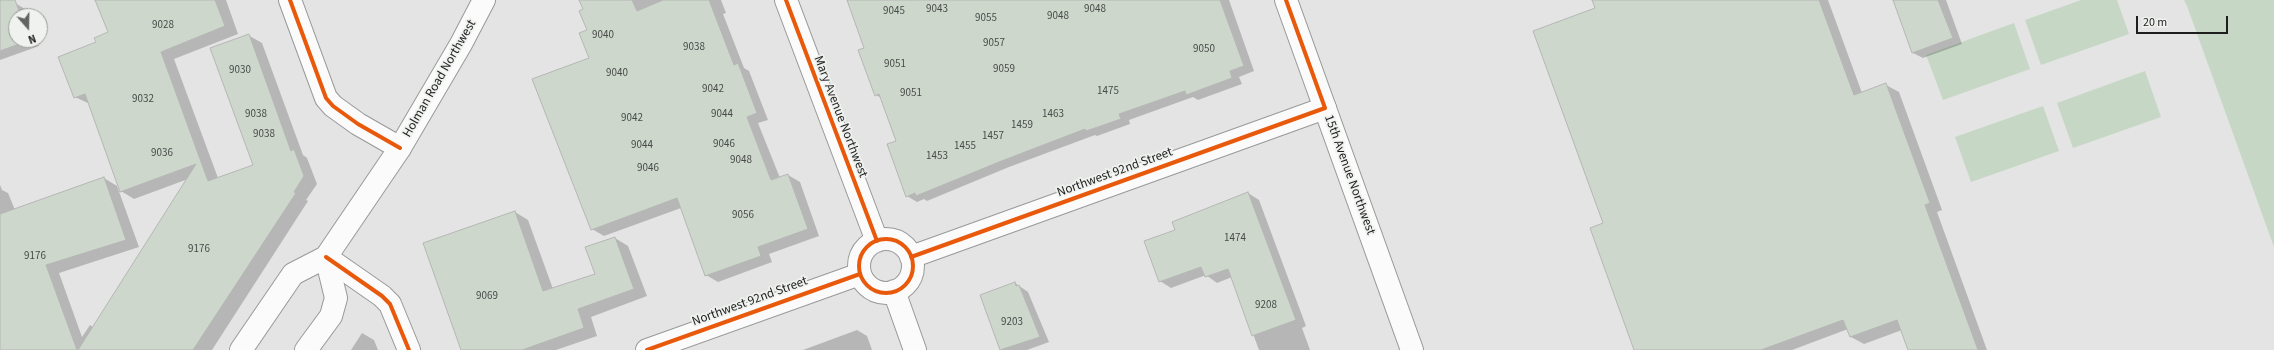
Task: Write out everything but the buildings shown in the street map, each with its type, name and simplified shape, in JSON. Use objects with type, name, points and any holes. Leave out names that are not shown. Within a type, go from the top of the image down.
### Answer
[{"type":"street","points":[[290,0],[326,98],[333,106],[358,124],[400,148]]},
{"type":"street","name":"Holman Road Northwest","points":[[241,350],[293,274],[326,257],[400,148],[461,44],[484,0]]},
{"type":"street","name":"Mary Avenue Northwest","points":[[786,0],[877,241]]},
{"type":"street","name":"15th Avenue Northwest","points":[[1286,0],[1412,350]]},
{"type":"street","name":"Northwest 92nd Street","points":[[911,257],[1325,108]]},
{"type":"street","points":[[888,239],[897,241],[904,246],[911,257],[913,269],[910,278],[905,285],[894,291],[879,292],[870,288],[864,282],[860,274],[858,264],[861,255],[865,248],[877,241],[888,239]]},
{"type":"street","points":[[306,350],[331,316],[336,298],[326,257]]},
{"type":"street","points":[[326,257],[382,296],[390,304],[409,350]]},
{"type":"street","name":"Northwest 92nd Street","points":[[647,350],[860,274]]},
{"type":"street","points":[[894,291],[915,350]]},
{"type":"green space","points":[[2081,0],[2117,0],[2129,34],[2041,65],[2025,20]]},
{"type":"green space","points":[[2184,0],[2274,0],[2274,247],[2187,6]]},
{"type":"green space","points":[[2014,23],[2030,69],[1943,100],[1926,55]]},
{"type":"green space","points":[[2145,71],[2161,117],[2073,148],[2057,103]]},
{"type":"green space","points":[[2043,106],[2059,151],[1971,182],[1955,137]]},
{"type":"cycle path","points":[[290,0],[326,98],[333,106],[358,124],[400,148]]},
{"type":"cycle path","points":[[786,0],[877,241]]},
{"type":"cycle path","points":[[911,257],[1325,108],[1286,0]]},
{"type":"cycle path","points":[[886,239],[896,241],[905,247],[911,256],[913,266],[911,276],[905,285],[896,291],[886,293],[876,291],[867,285],[861,276],[859,266],[861,256],[867,247],[876,241],[886,239]]},
{"type":"cycle path","points":[[326,257],[382,296],[390,304],[409,350]]},
{"type":"cycle path","points":[[647,350],[860,274]]}]
